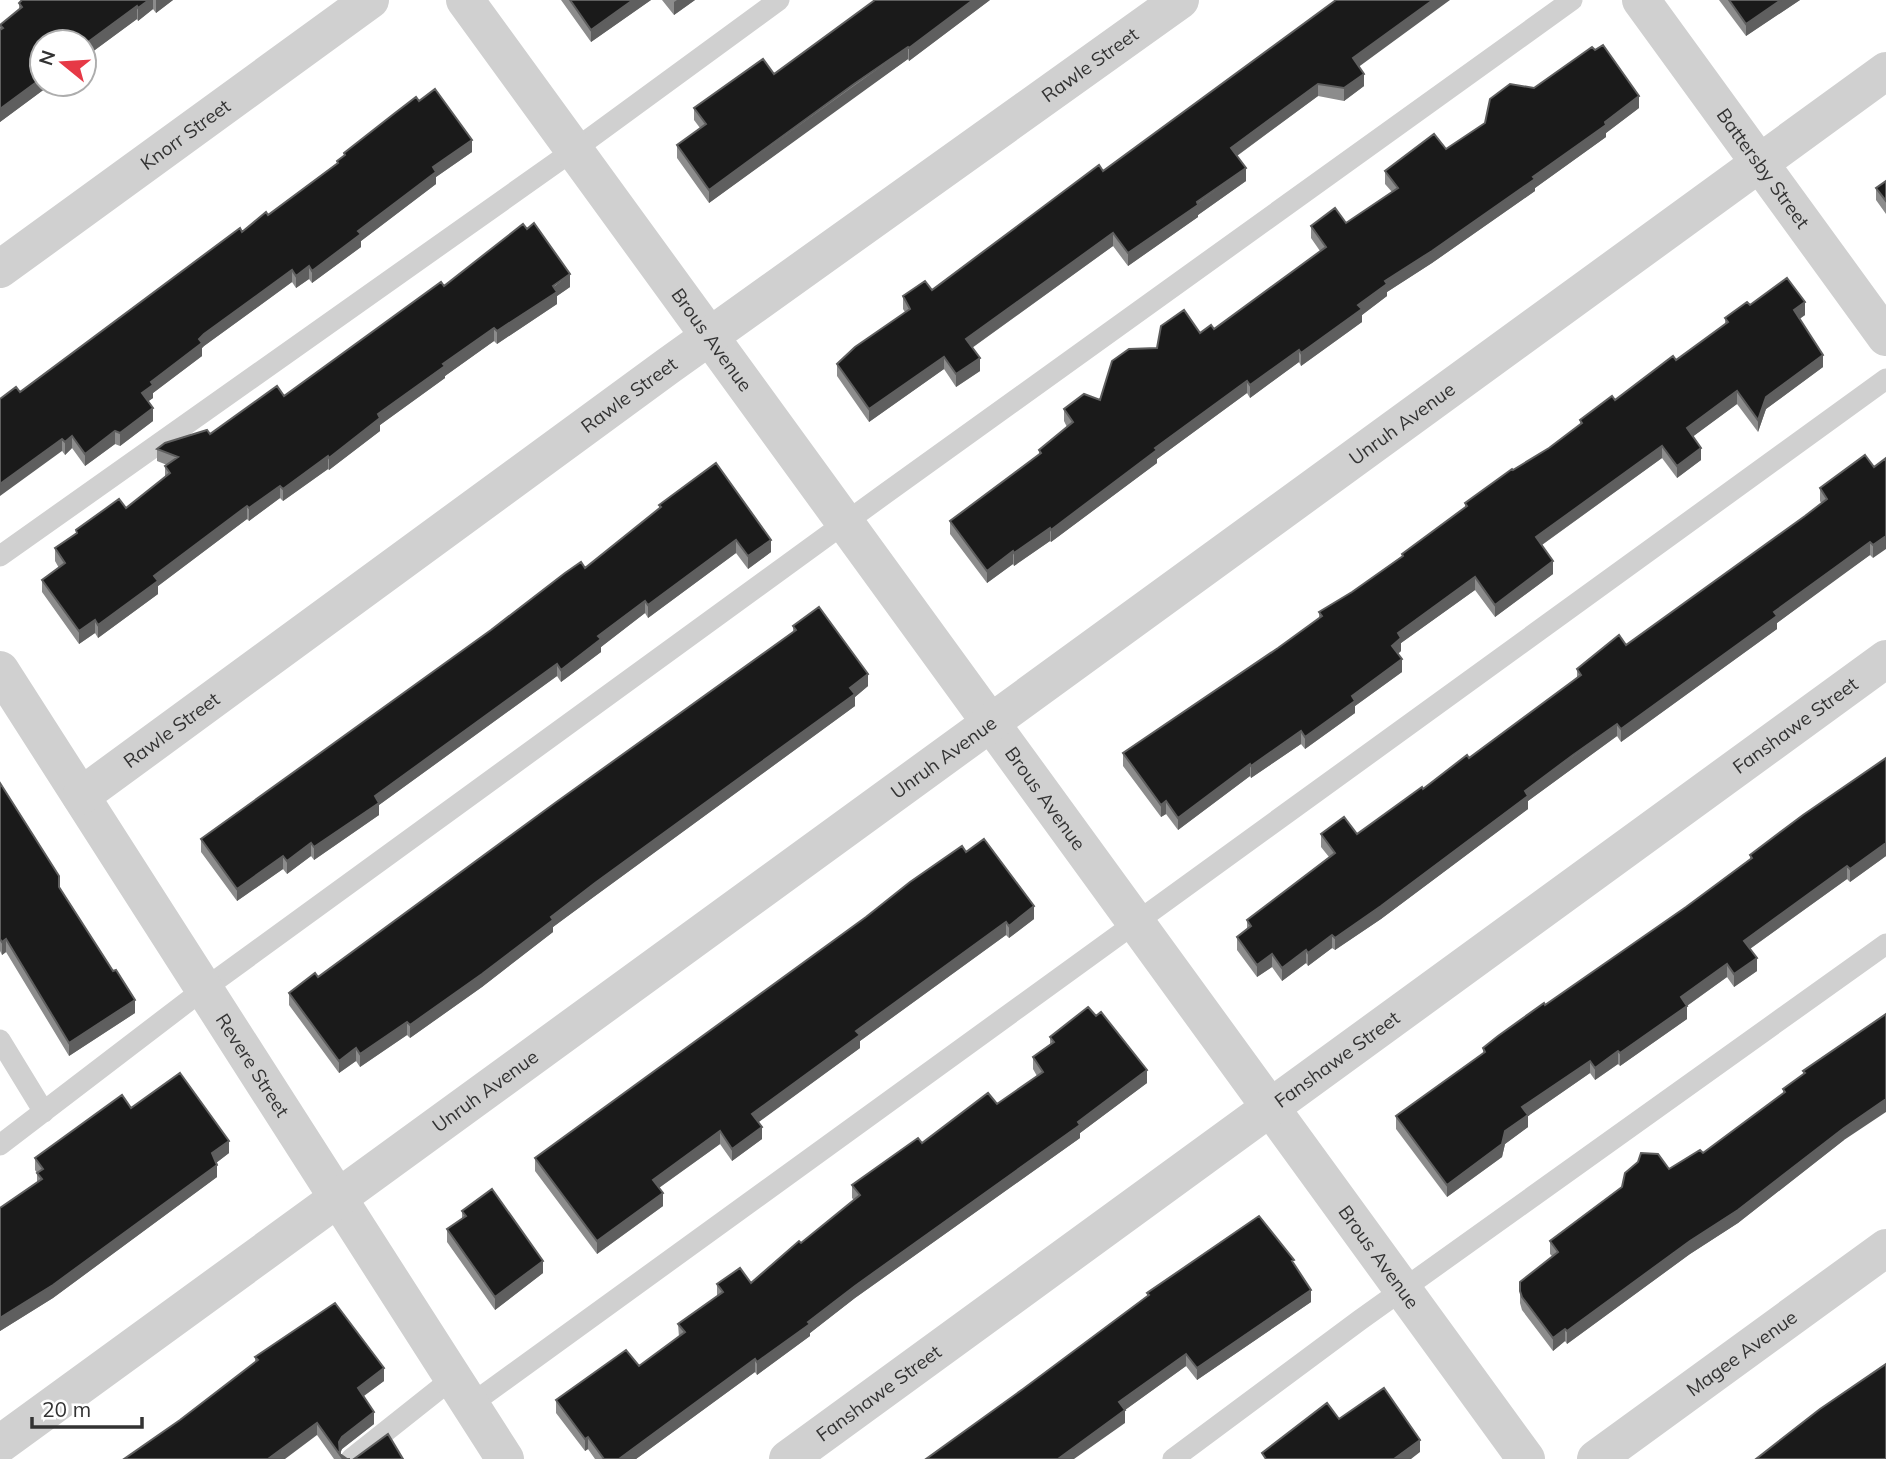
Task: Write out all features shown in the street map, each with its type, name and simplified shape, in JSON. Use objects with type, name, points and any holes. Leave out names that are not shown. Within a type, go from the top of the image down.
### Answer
[{"type":"street","name":"Knorr Street","points":[[0,270],[370,0]]},
{"type":"street","name":"Brous Avenue","points":[[465,0],[1527,1459]]},
{"type":"street","name":"Rawle Street","points":[[81,796],[710,336],[1180,0]]},
{"type":"street","name":"Battersby Street","points":[[1641,0],[1886,337]]},
{"type":"street","name":"Unruh Avenue","points":[[1,1442],[1886,71]]},
{"type":"street","name":"Fanshawe Street","points":[[788,1459],[1886,659]]},
{"type":"street","name":"Revere Street","points":[[0,670],[505,1459]]},
{"type":"street","name":"Magee Avenue","points":[[1596,1459],[1886,1248]]},
{"type":"lane","points":[[0,556],[574,150],[779,0]]},
{"type":"lane","points":[[0,1146],[204,989],[1572,0]]},
{"type":"lane","points":[[351,1459],[462,1392],[1137,921],[1886,379]]},
{"type":"lane","points":[[1173,1459],[1886,944]]},
{"type":"lane","points":[[0,1040],[44,1112]]},
{"type":"building","points":[[22,0],[149,0],[98,35],[98,28],[28,28],[28,88],[0,109],[0,30],[3,28],[0,25],[22,7],[19,3]]},
{"type":"building","points":[[570,0],[633,0],[591,30]]},
{"type":"building","points":[[875,0],[973,0],[709,190],[677,145],[706,124],[694,108],[763,59],[774,74]]},
{"type":"building","points":[[1336,0],[1433,0],[1353,58],[1364,74],[1344,88],[1318,84],[1231,148],[1246,168],[1197,202],[1198,205],[1128,253],[1113,233],[966,339],[980,358],[956,374],[944,357],[869,409],[837,364],[855,347],[910,309],[903,296],[925,281],[932,290],[1099,165],[1103,171]]},
{"type":"building","points":[[1729,0],[1781,0],[1746,24]]},
{"type":"building","points":[[1603,45],[1639,96],[1605,122],[1606,125],[1533,177],[1535,179],[1385,281],[1387,284],[1358,305],[1362,309],[1301,353],[1299,350],[1250,385],[1247,381],[1155,448],[1157,450],[1051,530],[1050,528],[1014,553],[1013,551],[987,571],[950,521],[1041,453],[1039,450],[1073,422],[1064,409],[1084,394],[1100,400],[1112,361],[1129,349],[1157,348],[1161,326],[1184,310],[1200,333],[1211,325],[1214,329],[1326,247],[1311,226],[1335,208],[1346,223],[1398,188],[1385,171],[1434,134],[1446,149],[1485,123],[1490,99],[1510,84],[1534,88],[1592,47],[1595,50]]},
{"type":"building","points":[[435,89],[472,140],[433,167],[436,172],[358,231],[361,234],[312,271],[309,266],[296,276],[292,270],[204,334],[199,339],[202,343],[151,382],[153,385],[142,393],[153,408],[120,433],[115,431],[85,454],[72,436],[65,442],[62,439],[0,484],[0,399],[16,387],[20,392],[240,228],[242,232],[266,212],[268,215],[338,163],[344,153],[416,97],[419,101]]},
{"type":"building","points":[[1886,181],[1886,201],[1876,188]]},
{"type":"building","points":[[534,223],[570,274],[553,286],[557,292],[497,331],[494,328],[443,364],[445,366],[378,414],[380,418],[329,458],[328,456],[283,489],[280,486],[249,508],[247,506],[154,576],[158,581],[98,625],[95,620],[79,631],[42,580],[65,563],[55,548],[119,499],[126,508],[170,473],[165,466],[178,457],[157,449],[165,443],[207,430],[210,434],[277,386],[284,396],[441,282],[444,286],[523,224],[527,229]]},
{"type":"building","points":[[1787,278],[1805,302],[1794,310],[1823,355],[1766,397],[1758,420],[1737,391],[1687,428],[1701,448],[1677,466],[1662,446],[1536,537],[1553,561],[1495,605],[1475,577],[1398,633],[1401,638],[1392,646],[1402,659],[1352,696],[1355,701],[1305,737],[1301,731],[1251,766],[1250,764],[1178,818],[1166,801],[1161,805],[1123,753],[1322,616],[1319,612],[1403,556],[1402,554],[1467,506],[1465,503],[1512,469],[1549,448],[1612,396],[1615,400],[1673,356],[1676,360],[1728,322],[1725,318],[1747,302],[1750,305]]},
{"type":"building","points":[[1865,455],[1874,467],[1886,458],[1886,536],[1873,545],[1870,542],[1774,612],[1777,616],[1621,729],[1617,724],[1573,755],[1525,791],[1528,796],[1335,938],[1332,935],[1282,968],[1272,954],[1257,965],[1237,937],[1251,926],[1247,920],[1335,853],[1321,834],[1344,817],[1357,834],[1467,755],[1469,758],[1581,675],[1577,669],[1619,635],[1626,645],[1805,516],[1827,499],[1820,488]]},
{"type":"building","points":[[716,463],[771,540],[748,556],[736,540],[648,605],[645,601],[598,636],[601,639],[561,670],[557,664],[375,796],[379,803],[314,847],[311,843],[287,861],[283,856],[237,889],[201,839],[491,630],[565,573],[581,562],[585,568],[661,507],[659,505]]},
{"type":"building","points":[[819,607],[868,674],[850,688],[855,694],[595,883],[551,917],[553,920],[482,974],[410,1025],[407,1022],[360,1054],[356,1048],[339,1061],[289,993],[315,973],[318,977],[796,630],[793,626]]},
{"type":"building","points":[[1886,758],[1886,843],[1850,869],[1847,866],[1744,941],[1757,958],[1734,974],[1727,964],[1681,997],[1687,1006],[1620,1053],[1618,1051],[1595,1068],[1590,1061],[1522,1107],[1528,1115],[1505,1131],[1502,1144],[1447,1185],[1396,1116],[1485,1052],[1483,1048],[1498,1036],[1686,907],[1752,858],[1750,855],[1803,815]]},
{"type":"building","points":[[0,783],[59,876],[59,887],[135,1000],[69,1043],[6,939],[2,942],[0,939]]},
{"type":"building","points":[[984,839],[1034,906],[1009,926],[1006,922],[856,1031],[860,1035],[752,1114],[762,1127],[732,1149],[720,1131],[653,1180],[663,1193],[597,1241],[535,1158],[866,917],[910,882],[962,846],[966,852]]},
{"type":"building","points":[[1088,1007],[1096,1016],[1101,1012],[1147,1070],[1078,1122],[1080,1125],[855,1286],[808,1322],[810,1324],[757,1362],[755,1359],[619,1459],[604,1459],[588,1437],[585,1439],[556,1400],[626,1350],[639,1366],[685,1332],[678,1324],[723,1292],[717,1284],[740,1268],[751,1283],[799,1241],[801,1243],[860,1195],[852,1185],[918,1138],[922,1143],[988,1093],[997,1104],[1043,1072],[1033,1057],[1054,1042],[1050,1037]]},
{"type":"building","points":[[1886,1014],[1886,1099],[1738,1210],[1690,1241],[1567,1331],[1565,1329],[1553,1338],[1520,1291],[1520,1282],[1558,1252],[1550,1241],[1622,1187],[1625,1173],[1638,1162],[1641,1153],[1658,1154],[1669,1169],[1700,1150],[1703,1153],[1785,1092],[1783,1089],[1805,1073],[1803,1071]]},
{"type":"building","points":[[180,1073],[229,1141],[212,1153],[217,1165],[53,1285],[0,1318],[0,1208],[42,1179],[37,1173],[43,1169],[35,1158],[122,1095],[131,1108]]},
{"type":"building","points":[[492,1189],[543,1261],[495,1297],[447,1229],[466,1216],[462,1211]]},
{"type":"building","points":[[1259,1216],[1294,1260],[1292,1261],[1311,1290],[1197,1368],[1186,1354],[1119,1402],[1125,1410],[1058,1459],[926,1459],[1149,1295],[1147,1293]]},
{"type":"building","points":[[335,1303],[384,1368],[358,1388],[374,1412],[339,1442],[340,1454],[347,1459],[343,1459],[317,1423],[268,1459],[124,1459],[258,1360],[255,1357]]},
{"type":"building","points":[[1886,1364],[1886,1459],[1756,1459],[1820,1409]]},
{"type":"building","points":[[1384,1388],[1420,1440],[1394,1459],[1266,1459],[1262,1453],[1327,1403],[1339,1419]]},
{"type":"building","points":[[388,1434],[403,1459],[354,1459]]}]
